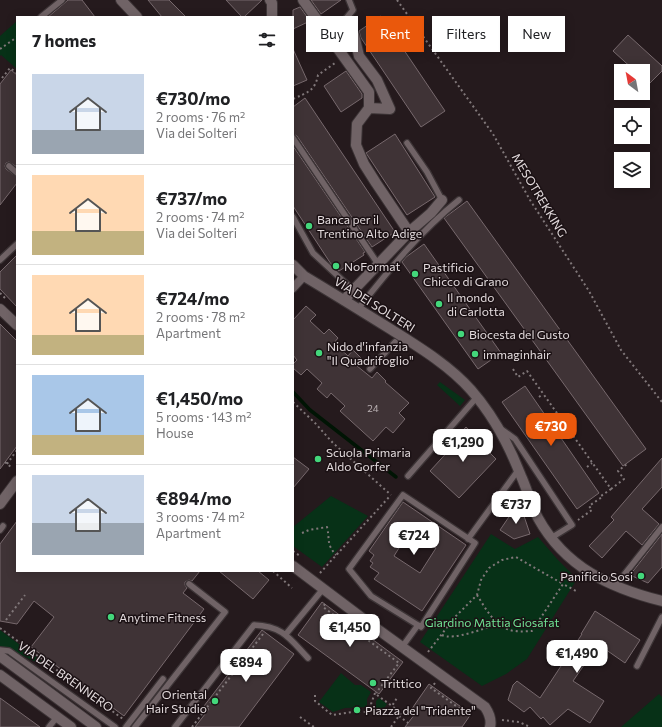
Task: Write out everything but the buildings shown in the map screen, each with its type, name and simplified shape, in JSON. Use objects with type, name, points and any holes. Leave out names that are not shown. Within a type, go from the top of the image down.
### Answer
[{"type":"street","points":[[121,0],[136,16]]},
{"type":"street","points":[[270,0],[272,3],[272,16]]},
{"type":"street","points":[[303,0],[314,16]]},
{"type":"street","points":[[340,52],[369,92],[369,108],[357,124],[356,146],[364,164],[409,232]]},
{"type":"street","points":[[358,52],[359,56],[377,80],[390,109],[369,108]]},
{"type":"street","points":[[344,300],[409,232],[431,213],[442,200]]},
{"type":"street","name":"VIA DEI SOLTERI","points":[[294,266],[304,276],[358,308],[428,354],[462,382],[477,397],[499,428],[519,469],[538,517],[553,542],[577,565],[616,586],[662,601]]},
{"type":"street","points":[[294,287],[304,276]]},
{"type":"street","points":[[0,309],[16,324]]},
{"type":"street","points":[[0,504],[16,482]]},
{"type":"street","points":[[294,567],[402,648],[484,707],[488,711],[491,719],[490,727]]},
{"type":"street","name":"VIA DEL BRENNERO","points":[[0,656],[96,727]]},
{"type":"street","points":[[0,675],[71,727]]},
{"type":"lane","points":[[42,16],[62,0]]},
{"type":"lane","points":[[348,16],[353,10],[350,0]]},
{"type":"lane","points":[[294,139],[378,264]]},
{"type":"lane","points":[[407,143],[442,200]]},
{"type":"lane","points":[[9,166],[16,172]]},
{"type":"lane","points":[[358,308],[402,256],[442,214],[459,200]]},
{"type":"lane","points":[[294,219],[313,253],[353,290]]},
{"type":"lane","points":[[0,260],[16,245]]},
{"type":"lane","points":[[370,369],[395,342]]},
{"type":"lane","points":[[408,476],[477,397]]},
{"type":"lane","points":[[499,428],[515,439],[572,524],[551,538]]},
{"type":"lane","points":[[468,539],[519,469]]},
{"type":"lane","points":[[403,495],[468,539],[475,544],[421,627],[371,596],[349,569],[403,495]]},
{"type":"lane","points":[[616,586],[662,527]]},
{"type":"lane","points":[[135,727],[225,612],[190,584]]},
{"type":"lane","points":[[286,634],[323,589]]},
{"type":"lane","points":[[637,666],[662,617]]},
{"type":"lane","points":[[175,727],[254,625],[273,627],[286,634],[308,658]]},
{"type":"lane","points":[[402,648],[418,625]]},
{"type":"lane","name":"VIA DEL BRENNERO","points":[[0,650],[10,651],[115,727]]},
{"type":"lane","points":[[126,727],[163,679]]},
{"type":"lane","points":[[49,727],[57,717]]},
{"type":"path","name":"MESOTREKKING","points":[[397,0],[493,134],[530,200],[589,291],[621,350],[662,402]]},
{"type":"path","points":[[0,49],[16,38]]},
{"type":"path","points":[[294,99],[308,92],[316,84],[318,75],[344,57]]},
{"type":"path","points":[[1,78],[10,68],[16,72]]},
{"type":"path","points":[[513,369],[518,377],[527,371],[611,489]]},
{"type":"path","points":[[539,396],[543,394]]},
{"type":"path","points":[[294,403],[333,443],[391,495]]},
{"type":"path","points":[[563,434],[569,430]]},
{"type":"path","points":[[12,468],[6,463],[16,451]]},
{"type":"path","points":[[586,467],[592,463]]},
{"type":"path","points":[[572,524],[592,510],[589,506],[624,479],[618,471],[627,464]]},
{"type":"path","points":[[313,582],[395,490]]},
{"type":"path","points":[[302,533],[309,530],[327,527],[328,541],[331,549],[336,555]]},
{"type":"path","points":[[428,652],[455,617],[477,595],[481,580],[489,568],[502,560],[516,556],[578,592]]},
{"type":"path","points":[[274,572],[292,588]]},
{"type":"path","points":[[477,595],[486,610],[498,624],[515,632],[532,631],[563,584]]},
{"type":"path","points":[[6,620],[25,595]]},
{"type":"path","points":[[315,695],[315,701],[332,715],[352,712],[371,712],[371,704],[376,694],[399,663],[323,607],[324,604]]},
{"type":"path","points":[[442,635],[446,637],[458,636],[498,624]]},
{"type":"path","points":[[0,628],[124,720]]},
{"type":"path","points":[[192,727],[265,632]]},
{"type":"path","points":[[432,686],[431,688],[470,716]]},
{"type":"path","points":[[376,694],[401,713],[391,727]]},
{"type":"path","points":[[392,706],[397,698]]},
{"type":"path","points":[[399,716],[408,722]]},
{"type":"path","points":[[300,717],[314,727]]},
{"type":"path","points":[[502,720],[519,722],[530,727]]},
{"type":"green space","points":[[16,22],[16,68],[1,55],[0,56],[0,36]]},
{"type":"green space","points":[[440,382],[465,400],[460,406],[437,385]]},
{"type":"green space","points":[[331,496],[368,516],[322,567],[294,547],[294,526]]},
{"type":"green space","name":"Giardino Mattia Giosafat","points":[[491,534],[515,549],[538,537],[577,579],[527,659],[506,674],[482,686],[420,642]]},
{"type":"green space","points":[[0,630],[43,662],[41,665],[0,646]]},
{"type":"green space","points":[[341,673],[355,685],[361,685],[371,692],[367,699],[367,707],[345,708],[333,712],[319,702]]},
{"type":"green space","points":[[659,694],[662,697],[662,727],[621,727]]},
{"type":"green space","points":[[379,698],[387,704],[379,716],[376,713],[376,701]]},
{"type":"waterway","points":[[294,393],[310,410],[396,477]]},
{"type":"place","name":"Banca per il Trentino Alto Adige","points":[[309,226]]},
{"type":"place","name":"NoFormat","points":[[336,266]]},
{"type":"place","name":"Pastificio Chicco di Grano","points":[[415,274]]},
{"type":"place","name":"Il mondo di Carlotta","points":[[439,304]]},
{"type":"place","name":"Biocesta del Gusto","points":[[461,334]]},
{"type":"place","name":"Nido d'infanzia \"Il Quadrifoglio\"","points":[[319,353]]},
{"type":"place","name":"immaginhair","points":[[475,354]]},
{"type":"place","name":"Scuola Primaria Aldo Gorfer","points":[[318,459]]},
{"type":"place","name":"Panificio Sosi","points":[[641,576]]},
{"type":"place","name":"Anytime Fitness","points":[[111,617]]},
{"type":"place","name":"Trittico","points":[[373,683]]},
{"type":"place","name":"Oriental Hair Studio","points":[[215,701]]},
{"type":"place","name":"Piazza del \"Tridente\"","points":[[357,710]]}]
